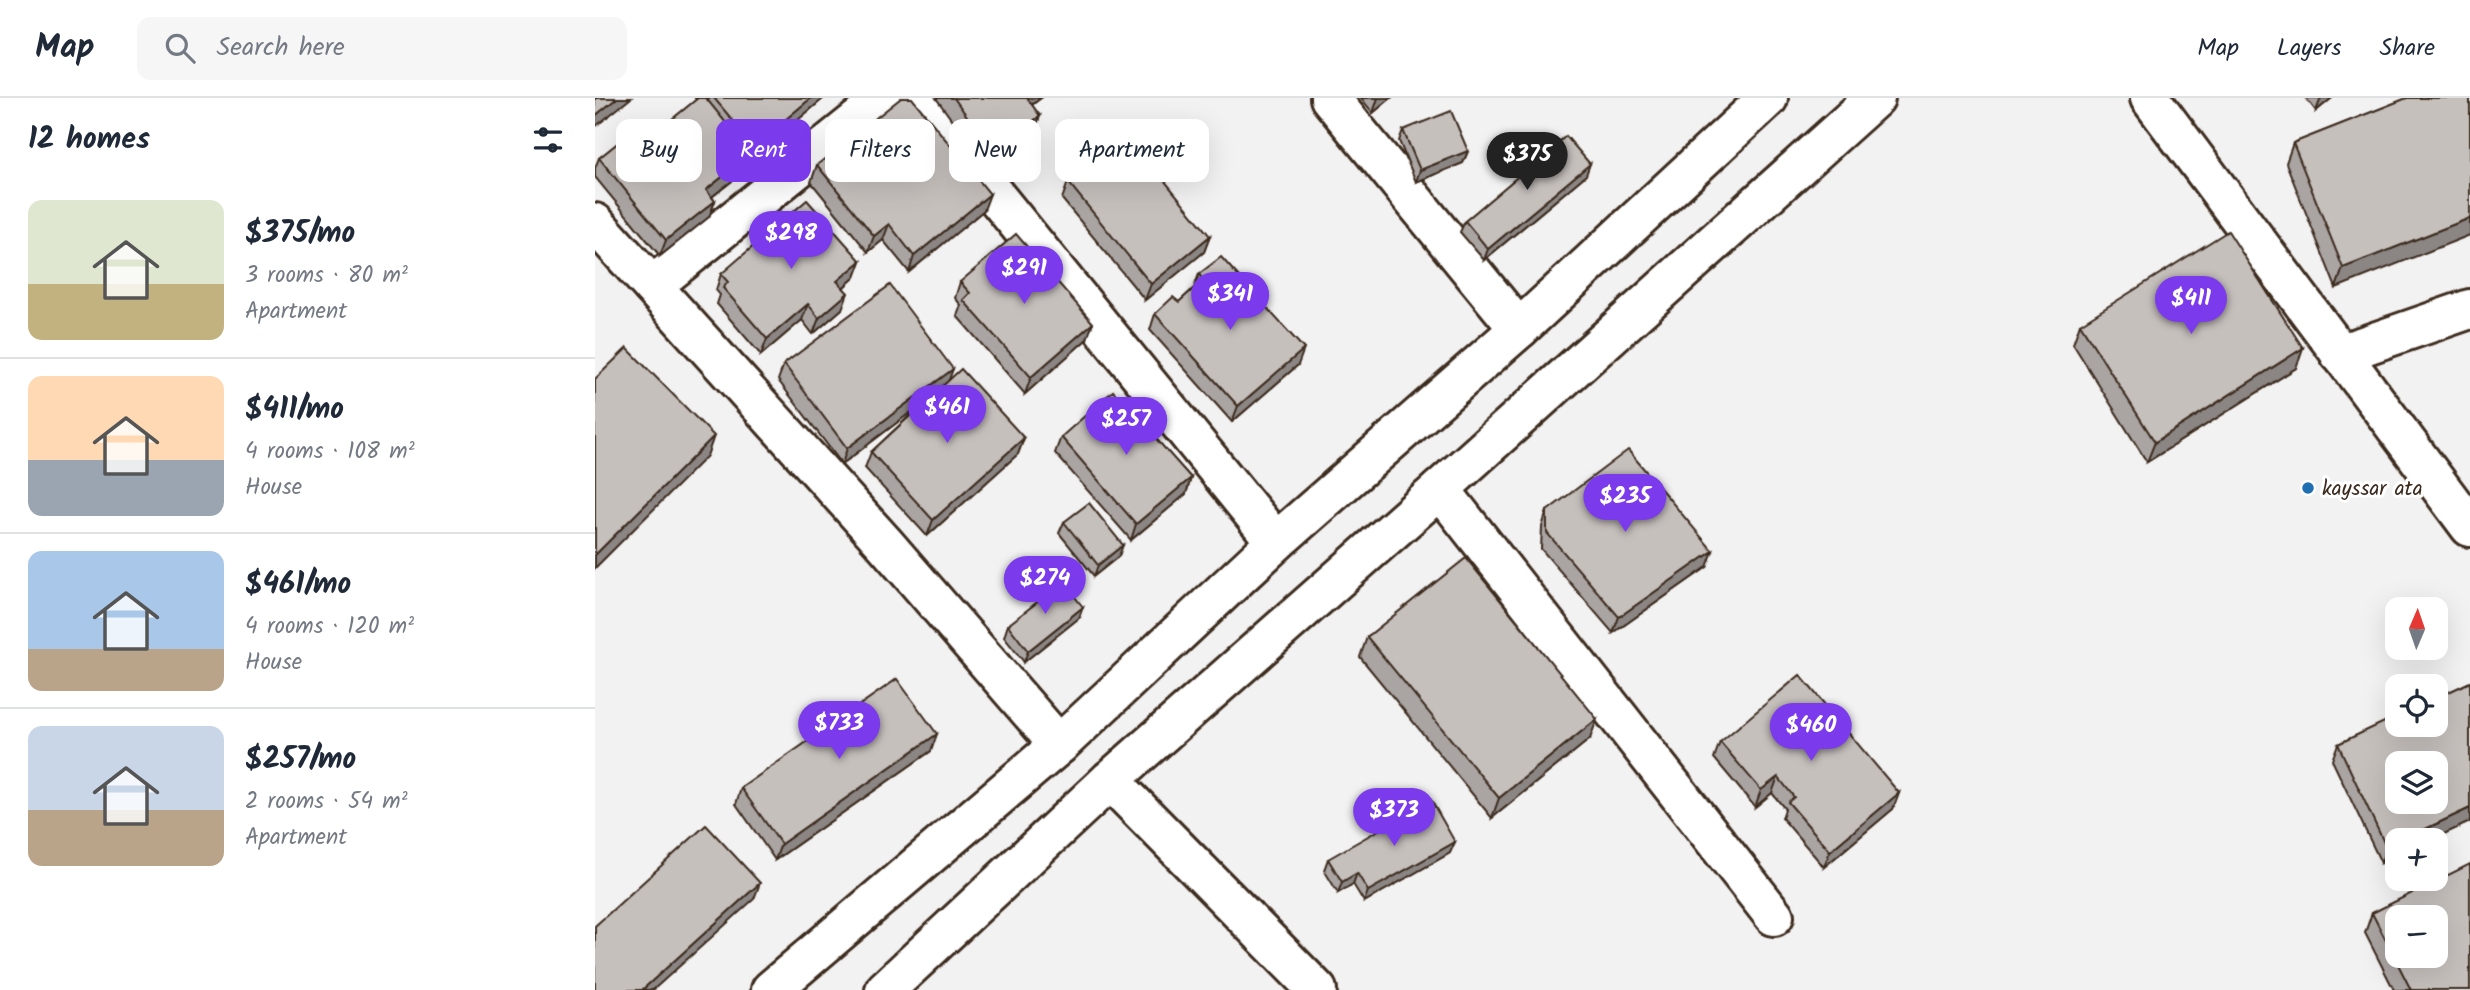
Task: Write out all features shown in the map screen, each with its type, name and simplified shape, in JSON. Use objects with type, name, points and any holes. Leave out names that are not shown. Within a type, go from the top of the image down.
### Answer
[{"type":"main road","points":[[652,286],[885,98]]},
{"type":"main road","points":[[916,98],[1276,542]]},
{"type":"main road","points":[[1330,98],[1519,329]]},
{"type":"main road","points":[[771,990],[1059,745],[1276,542],[1519,329],[1767,98]]},
{"type":"main road","points":[[884,990],[1109,780],[1440,489],[1875,98]]},
{"type":"main road","points":[[2150,98],[2470,527]]},
{"type":"main road","points":[[595,223],[877,535],[1059,745]]},
{"type":"main road","points":[[2340,354],[2470,309]]},
{"type":"main road","points":[[1440,489],[1774,916]]},
{"type":"main road","points":[[1109,780],[1317,990]]},
{"type":"building","points":[[595,98],[617,98],[595,116]]},
{"type":"building","points":[[698,98],[706,98],[723,119],[716,119],[716,182],[706,190],[715,201],[666,240],[619,182],[702,182],[702,119],[672,119]]},
{"type":"building","points":[[714,98],[811,98],[786,119],[732,119]]},
{"type":"building","points":[[901,98],[912,98],[929,119],[875,119]]},
{"type":"building","points":[[954,98],[1027,98],[1040,116],[1036,119],[969,119]]},
{"type":"building","points":[[2407,98],[2470,98],[2470,218],[2343,268],[2293,143]]},
{"type":"building","points":[[1451,111],[1468,151],[1420,170],[1403,130]]},
{"type":"building","points":[[935,126],[949,144],[949,182],[980,182],[990,194],[914,256],[889,224],[874,236],[831,182],[935,182]]},
{"type":"building","points":[[1566,136],[1590,164],[1488,249],[1465,221]]},
{"type":"building","points":[[616,144],[616,179],[599,158]]},
{"type":"building","points":[[825,159],[825,175],[817,165]]},
{"type":"building","points":[[1068,182],[1166,182],[1210,236],[1151,284]]},
{"type":"building","points":[[807,200],[861,261],[837,281],[848,293],[819,318],[808,304],[767,339],[723,288],[728,282],[721,274]]},
{"type":"building","points":[[2228,231],[2303,348],[2155,442],[2080,324]]},
{"type":"building","points":[[1016,234],[1093,323],[1031,377],[963,300],[970,293],[960,282]]},
{"type":"building","points":[[1221,257],[1304,349],[1238,406],[1155,314],[1173,297],[1179,302],[1203,280],[1199,274]]},
{"type":"building","points":[[890,285],[953,369],[847,448],[784,364]]},
{"type":"building","points":[[627,348],[714,436],[595,555],[595,379]]},
{"type":"building","points":[[961,369],[1024,438],[933,520],[871,452]]},
{"type":"building","points":[[1113,391],[1136,417],[1141,410],[1157,426],[1151,433],[1191,478],[1136,524],[1061,437]]},
{"type":"building","points":[[1628,450],[1713,551],[1619,617],[1547,533],[1547,511]]},
{"type":"building","points":[[1089,503],[1123,545],[1098,565],[1064,522]]},
{"type":"building","points":[[1466,558],[1597,719],[1499,798],[1367,637]]},
{"type":"building","points":[[1063,582],[1083,607],[1028,651],[1008,625]]},
{"type":"building","points":[[1800,675],[1899,793],[1830,851],[1788,802],[1794,797],[1778,777],[1761,790],[1720,742]]},
{"type":"building","points":[[897,679],[937,734],[781,844],[741,788]]},
{"type":"building","points":[[2470,682],[2470,808],[2428,828],[2385,828],[2385,845],[2338,744],[2385,722],[2385,737],[2448,737],[2448,692]]},
{"type":"building","points":[[1431,800],[1455,842],[1368,891],[1357,873],[1342,882],[1328,859]]},
{"type":"building","points":[[706,825],[760,883],[642,990],[595,990],[595,926]]},
{"type":"building","points":[[2470,864],[2470,990],[2411,990],[2400,968],[2448,968],[2448,905],[2388,905],[2416,891],[2448,891],[2448,875]]},
{"type":"building","points":[[2385,906],[2385,939],[2372,913]]},
{"type":"place","name":"kayssar ata","points":[[2308,488]]}]
